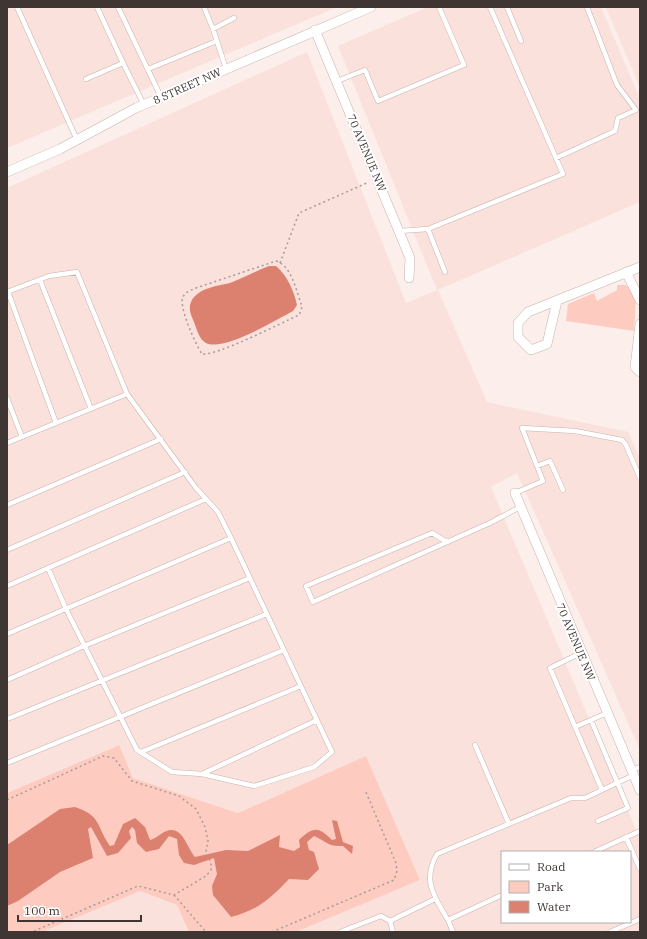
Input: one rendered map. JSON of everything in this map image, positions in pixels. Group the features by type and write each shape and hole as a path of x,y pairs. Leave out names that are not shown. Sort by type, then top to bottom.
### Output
{"street":[{"name":"8 STREET NW","path":"7,172 77,140 144,104 371,7"},
{"name":"70 AVENUE NW","path":"315,30 410,258 409,278"},
{"path":"557,301 547,344 531,350 518,337 518,323 528,312 640,266"},
{"path":"626,272 640,300"},
{"path":"640,324 635,367 640,372"},
{"name":"70 AVENUE NW","path":"515,493 606,713 635,771 640,790"}],"lane":[{"path":"17,7 77,140"},
{"path":"97,7 144,104"},
{"path":"118,7 161,97"},
{"path":"204,7 226,69"},
{"path":"336,81 365,70 378,101 464,65 439,7"},
{"path":"399,231 428,229 563,174 490,7"},
{"path":"507,7 520,41"},
{"path":"556,158 614,131 618,118 636,110 617,85 587,7"},
{"path":"213,29 234,18"},
{"path":"148,69 217,41"},
{"path":"86,79 123,63"},
{"path":"428,229 445,272"},
{"path":"48,568 84,646 137,750 172,772 202,774 254,786 314,767 332,752 218,512 185,472 128,394 77,272 49,276 8,292 56,423"},
{"path":"40,280 91,409"},
{"path":"7,443 128,394"},
{"path":"7,398 22,437"},
{"path":"515,493 543,481 522,428 575,431 622,440 626,445 640,478"},
{"path":"7,505 161,439"},
{"path":"537,466 550,461 563,490"},
{"path":"7,550 185,472"},
{"path":"7,586 206,499"},
{"path":"447,542 432,533 306,586 313,602 447,542 520,507"},
{"path":"7,634 231,538"},
{"path":"7,680 84,646 250,578"},
{"path":"7,720 267,614"},
{"path":"7,763 284,650"},
{"path":"581,653 550,668 602,790"},
{"path":"141,752 301,686"},
{"path":"575,727 606,713"},
{"path":"202,774 317,720"},
{"path":"591,720 628,808 598,821"},
{"path":"475,745 509,824"},
{"path":"453,932 448,920 435,899 430,881 430,866 438,854 571,798 585,798 618,783 635,771"},
{"path":"596,851 640,831"},
{"path":"626,837 640,869"},
{"path":"448,920 501,895"},
{"path":"390,921 435,899"},
{"path":"340,932 381,916 390,921 393,932"},
{"path":"610,932 629,923"}],"path":[{"path":"280,263 299,213 377,178"},
{"path":"269,262 280,263 287,269 302,306 302,311 298,315 246,339 214,352 202,354 181,304 182,297 187,292 196,288 269,262"},
{"path":"7,800 102,756 114,758 132,781 179,796 196,809 205,827 208,841 206,852 211,864 211,870 206,876 174,896"},
{"path":"272,932 394,880 397,871 396,863 365,790"},
{"path":"32,932 138,886 174,896 206,932"}],"shaded area":[{"path":"7,7 337,7 7,148"},
{"path":"428,7 601,7 640,99 640,202 438,290 487,402 628,432 640,459 640,750 517,473 491,487 640,839 640,932 296,932 420,880 366,756 238,813 133,778 118,745 7,793 7,188 307,52 406,303 437,290 338,46"},
{"path":"606,7 640,7 640,88"},
{"path":"140,891 177,905 189,932 42,932"}],"green space":[{"path":"617,285 626,285 636,298 634,331 566,321 568,304 594,293 597,301 617,290"},
{"path":"119,745 133,778 238,813 366,756 420,880 296,932 189,932 177,905 140,891 42,932 7,932 7,793"}],"water":[{"path":"269,266 276,266 284,274 290,284 297,305 293,311 250,334 237,339 214,345 206,343 198,334 190,313 190,303 194,297 206,289 230,283"},
{"path":"75,807 84,810 94,818 110,846 114,845 123,824 135,818 145,827 150,840 170,830 179,833 195,857 226,850 248,851 280,835 279,847 294,851 300,847 299,840 312,831 319,830 332,840 336,839 332,820 337,821 343,842 353,846 352,854 343,846 330,845 314,836 307,842 309,850 314,852 319,869 308,880 289,879 263,903 249,911 231,917 213,895 212,886 217,874 214,858 194,865 184,863 179,855 177,839 169,836 159,849 146,852 137,843 135,830 132,827 129,831 131,838 118,853 107,856 91,827 88,829 93,858 60,872 18,901 7,906 7,845 60,809"}]}
